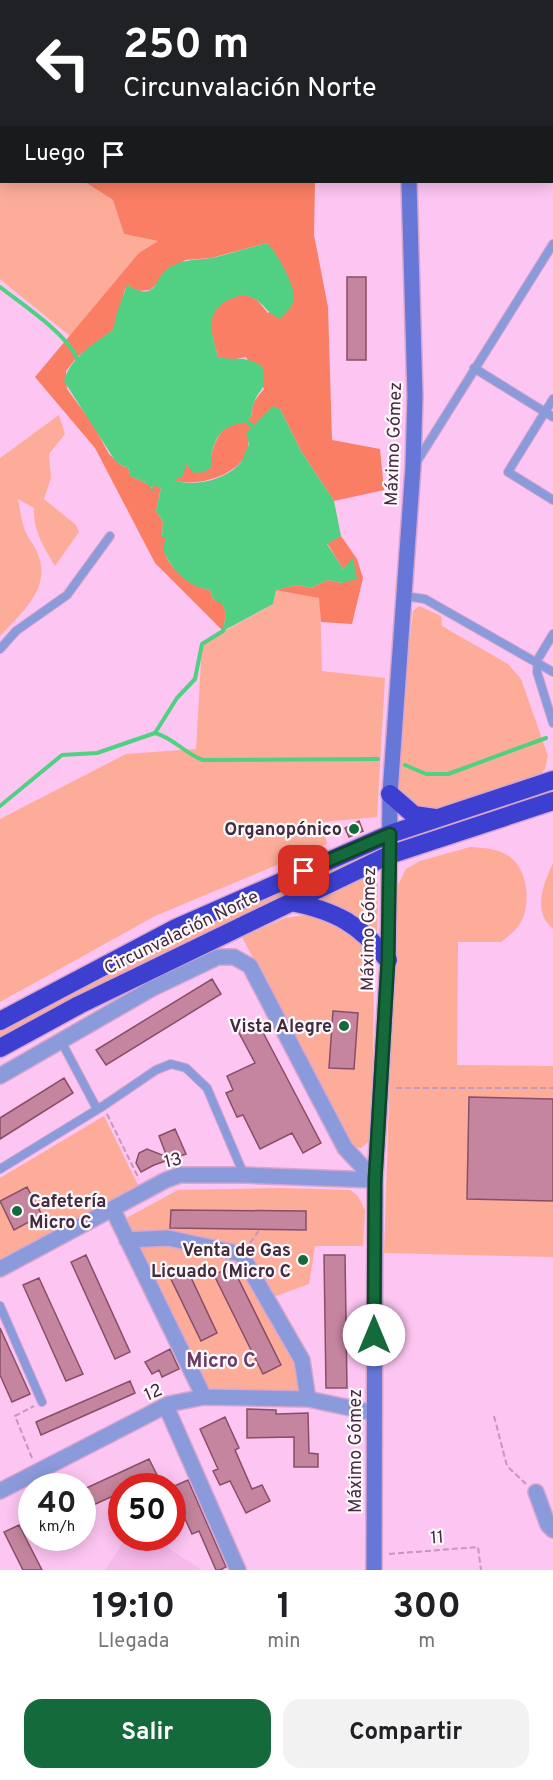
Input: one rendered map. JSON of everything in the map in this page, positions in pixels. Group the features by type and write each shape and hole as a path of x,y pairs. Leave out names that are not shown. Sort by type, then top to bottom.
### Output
{"highway":[{"name":"Circunvalación Norte","path":"0,1021 176,928 390,834 553,780"},
{"path":"390,794 414,815 436,818"},
{"name":"Circunvalación Norte","path":"0,1048 79,1005 389,855 553,801"},
{"path":"291,902 321,908 361,929 388,960"}],"main road":[{"name":"Máximo Gómez","path":"374,1563 375,1180 388,960 390,794 413,467 415,396 409,183"}],"street":[{"path":"0,1076 151,989 218,957 234,957 250,966 345,1149 375,1180"},
{"name":"13","path":"0,1269 166,1180 180,1175 375,1180"},
{"path":"112,1210 204,1397"},
{"path":"127,1240 168,1238 241,1254 302,1360 308,1399"},
{"name":"12","path":"0,1491 166,1406 204,1397 308,1399 374,1413"},
{"path":"166,1406 238,1570"},
{"path":"536,1492 548,1525 553,1530"}],"lane":[{"path":"413,467 553,244"},
{"path":"474,368 553,417"},
{"path":"553,399 508,472 553,500"},
{"path":"0,649 16,631 67,596 110,536"},
{"path":"404,596 425,599 553,672"},
{"path":"553,634 537,663 537,672 553,723"},
{"path":"61,1041 100,1108"},
{"path":"0,1169 100,1108 156,1070 171,1064 186,1068 207,1088 244,1175"},
{"path":"0,1306 42,1402"}],"path":[{"path":"381,1088 553,1088"},
{"path":"100,1108 146,1191"},
{"path":"38,1472 15,1416 42,1402"},
{"path":"494,1416 507,1466 536,1492"},
{"name":"11","path":"374,1563 478,1547 481,1570"}],"shaded area":[{"path":"0,183 87,183 113,200 124,234 158,241 139,254 70,336 0,279"},
{"path":"87,183 315,183 314,235 328,307 332,440 380,449 384,490 334,501 301,451 280,409 248,438 248,450 233,469 209,480 184,482 173,480 185,463 192,470 211,458 219,436 227,428 249,420 252,407 264,389 246,357 230,360 218,357 211,325 212,315 219,305 237,296 250,296 259,302 268,313 294,299 287,275 267,243 211,258 185,260 150,290 137,291 129,286 125,289 114,329 77,357 66,371 67,389 92,423 109,454 122,466 128,467 130,476 148,484 151,488 155,485 161,488 156,511 163,522 162,537 167,537 164,545 165,554 176,571 184,578 210,590 213,599 222,603 226,613 223,631 155,563 95,448 35,377 139,253 158,241 124,234 113,200"},
{"path":"267,243 280,261 292,286 294,299 290,308 280,319 253,298 238,296 223,303 217,309 212,322 218,357 244,359 262,366 264,385 253,405 249,419 244,423 227,428 218,437 213,448 211,467 205,472 194,473 186,464 183,476 174,480 201,482 228,473 243,458 249,444 246,433 273,406 280,409 301,451 334,501 341,536 327,544 343,569 353,558 357,579 342,583 327,580 311,588 297,585 276,590 273,604 223,631 226,613 222,604 213,599 210,590 196,586 183,578 165,554 163,549 166,537 162,537 163,522 156,511 161,488 151,487 154,491 152,492 148,484 130,476 128,467 122,466 114,459 64,381 72,364 91,345 114,329 127,285 138,290 151,290 165,271 175,264 212,258"},
{"path":"59,415 65,434 49,454 51,478 44,499 76,525 79,532 55,566 37,531 34,508 18,499 25,531 36,550 41,565 41,577 33,598 0,636 0,458"},
{"path":"341,536 357,559 363,578 352,624 321,622 319,598 275,590 297,585 311,588 327,580 342,583 353,559 343,569 327,543"},
{"path":"275,590 320,598 322,671 385,678 377,817 323,822 327,844 155,916 0,1002 0,819 126,754 196,749 202,644 273,604"},
{"path":"419,606 441,616 442,626 508,664 521,679 548,756 545,769 538,777 425,812 394,790 413,611"},
{"path":"470,847 496,850 510,857 521,870 527,897 521,922 501,942 458,942 457,1065 553,1066 553,1257 384,1253 396,889 406,869 420,861"},
{"path":"354,855 358,858 357,862 197,937 0,1037 0,1028 44,1005 176,939"},
{"path":"553,863 553,929 543,914 541,898"},
{"path":"368,875 378,884 377,936 345,910 314,901"},
{"path":"306,915 327,919 346,929 362,943 374,961 372,1139 361,1148 352,1147 242,937 285,918"},
{"path":"104,1116 139,1187 0,1259 0,1178"},
{"path":"280,1188 350,1190 358,1196 365,1210 363,1246 315,1246 309,1284 268,1299 302,1360 308,1399 204,1397 119,1222 178,1190"},
{"path":"117,1551 173,1551 201,1570 105,1570"}],"building":[{"path":"347,277 366,277 366,360 347,360"},
{"name":"Organopónico","path":"359,821 363,831 349,837 345,828"},
{"path":"212,979 221,994 106,1065 96,1050"},
{"path":"333,1011 358,1013 354,1069 329,1068"},
{"path":"257,1021 321,1143 303,1153 292,1133 260,1149 243,1115 237,1117 226,1093 233,1090 227,1076 255,1063 238,1031"},
{"path":"64,1078 73,1093 0,1139 0,1118"},
{"path":"469,1097 553,1099 553,1201 467,1199"},
{"path":"175,1129 186,1154 141,1172 136,1163 139,1153 147,1149 167,1157 159,1136"},
{"path":"27,1187 42,1215 14,1230 0,1201"},
{"path":"171,1210 306,1211 306,1230 170,1228"},
{"path":"86,1255 130,1352 115,1359 71,1262"},
{"path":"324,1255 345,1255 347,1388 326,1388"},
{"path":"232,1266 281,1365 263,1374 214,1275"},
{"path":"187,1269 217,1333 201,1341 170,1277"},
{"path":"39,1278 83,1374 66,1381 23,1285"},
{"path":"0,1328 30,1394 12,1402 0,1375"},
{"path":"170,1349 179,1369 162,1377 159,1370 152,1374 145,1362"},
{"path":"130,1381 135,1393 41,1435 36,1422"},
{"path":"247,1409 276,1410 276,1414 308,1413 309,1453 318,1454 318,1467 294,1467 294,1437 247,1438"},
{"path":"225,1417 239,1448 235,1450 252,1489 262,1485 270,1501 246,1513 230,1481 220,1485 213,1471 218,1469 200,1429"},
{"path":"149,1459 156,1473 119,1473"},
{"path":"108,1478 108,1498 96,1504 96,1484"},
{"path":"188,1480 226,1567 220,1570 216,1570 199,1531 192,1534 186,1521 186,1481"},
{"path":"18,1525 18,1551 32,1551 42,1570 23,1570 4,1532"}],"waterway":[{"path":"0,287 55,331 73,351 78,361"},
{"path":"243,418 255,429"},
{"path":"0,806 62,755 97,753 155,733 177,698 195,679 202,644 223,631 225,627"},
{"path":"155,733 168,738 203,760 378,759"},
{"path":"405,765 426,774 448,774 546,738"}],"place":[{"name":"Organopónico","path":"354,829"},
{"name":"Vista Alegre","path":"344,1026"},
{"name":"Cafetería Micro C","path":"17,1211"},
{"name":"Venta de Gas Licuado (Micro C","path":"303,1260"}],"district":[{"name":"Micro C","path":"221,1360"}],"route":[{"path":"304,871 390,834 388,960 375,1180 374,1335"}]}
